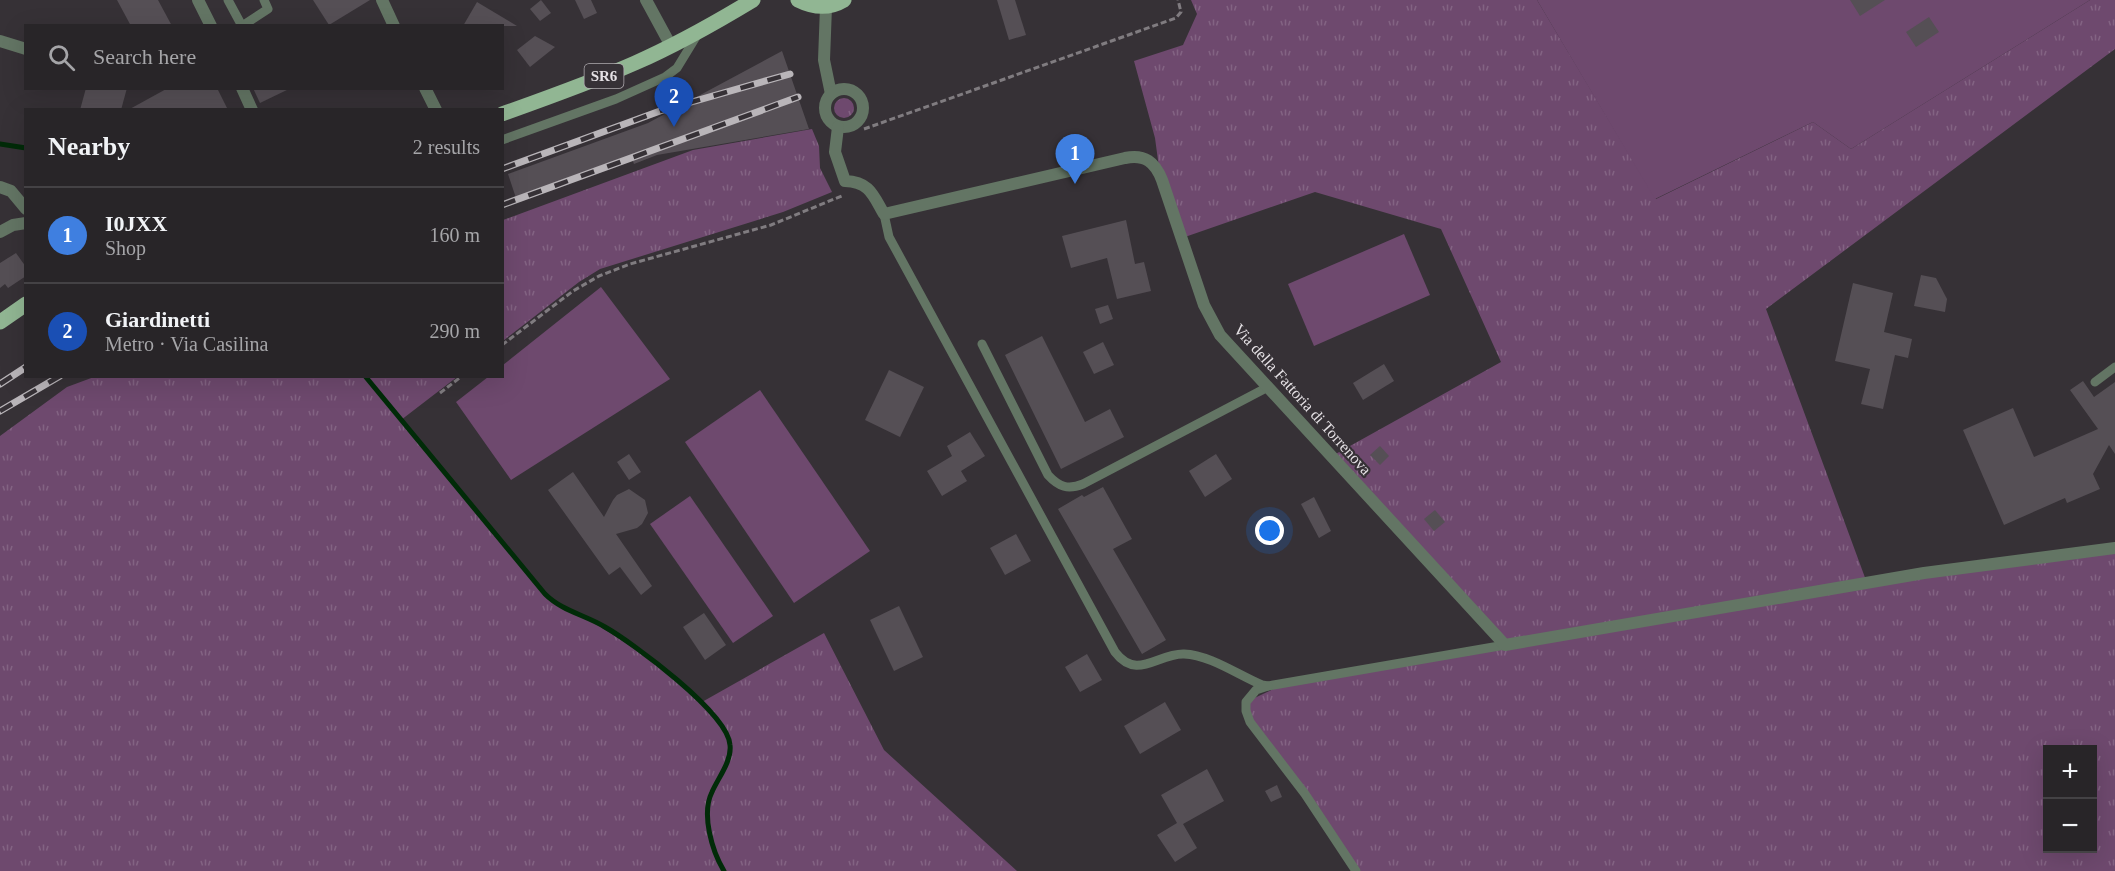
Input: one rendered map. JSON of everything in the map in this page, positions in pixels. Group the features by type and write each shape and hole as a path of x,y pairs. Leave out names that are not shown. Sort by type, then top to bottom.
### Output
{"main road":[{"name":"SR6","path":"504,113 596,80 671,46 753,0"},
{"path":"798,0 813,6 826,7 844,0"},
{"path":"0,322 24,305"}],"street":[{"path":"198,0 210,24"},
{"path":"382,0 393,24"},
{"path":"646,0 671,46"},
{"path":"826,7 824,60 831,94"},
{"path":"0,41 24,48"},
{"path":"840,89 849,89 860,97 863,106 862,115 855,124 845,128 838,127 829,121 825,104 831,94 840,89"},
{"path":"243,90 251,108"},
{"path":"426,90 435,108"},
{"path":"838,127 835,152 845,181 865,185 884,214"},
{"name":"Via della Fattoria di Torrenova","path":"884,214 1131,157 1148,159 1158,170 1204,305 1220,335 1505,645"},
{"path":"0,187 11,191 24,207"},
{"path":"0,232 13,225 24,223"},
{"path":"1505,645 1924,573 2115,548"}],"lane":[{"path":"228,0 241,24"},
{"path":"245,24 268,9 264,0"},
{"path":"504,139 616,99 665,77 677,68 701,30"},
{"path":"884,214 889,237 1119,657 1125,662 1141,666 1176,655 1188,654 1268,686"},
{"path":"982,344 1048,475 1061,486 1068,488 1083,484 1268,387"},
{"path":"2095,382 2115,367"},
{"path":"1356,871 1305,794 1250,722 1246,711 1249,696 1256,690 1268,686 1505,645"}],"path":[{"path":"864,129 1176,18 1181,12 1178,0"},
{"path":"504,343 573,291 599,276 630,264 778,223 865,185"},
{"path":"440,393 459,378"}],"green space":[{"path":"1191,0 1537,0 1656,199 1813,122 1851,149 2090,0 2115,0 2115,49 1766,309 1867,583 2115,547 2115,871 1352,871 1287,770 1250,722 1246,702 1286,683 1505,645 1332,456 1501,362 1441,229 1315,192 1182,238 1160,175 1155,138 1134,61 1183,45 1197,14"},
{"path":"1537,0 2090,0 1851,149 1813,122 1655,199"},
{"path":"844,98 851,101 854,108 851,115 844,118 837,115 834,108 837,101"},
{"path":"812,129 819,146 820,168 832,192 783,212 600,269 579,282 504,340 504,220 693,150"},
{"path":"1404,234 1430,295 1314,346 1288,284"},
{"path":"601,287 670,379 511,480 456,402 487,378 504,378 504,364"},
{"path":"91,378 456,378 401,420 551,600 630,646 702,702 824,633 884,750 1017,871 0,871 0,436 67,387"},
{"path":"760,390 870,551 794,603 685,442"},
{"path":"690,496 773,616 733,643 650,524"}],"building":[{"path":"117,0 158,0 171,24 130,24"},
{"path":"313,0 370,0 331,24 328,24"},
{"path":"541,0 551,13 540,21 530,9"},
{"path":"575,0 591,0 597,13 584,19"},
{"path":"997,0 1015,0 1026,35 1009,40"},
{"path":"1850,0 1885,0 1860,16"},
{"path":"477,2 517,26 504,26 504,24 464,24"},
{"path":"1929,17 1939,32 1916,47 1906,32"},
{"path":"535,36 555,47 530,67 517,50"},
{"path":"782,51 809,129 657,155 634,164 632,159 517,201 508,174 648,123"},
{"path":"85,90 126,90 122,108 81,108"},
{"path":"164,90 218,90 227,108 132,108"},
{"path":"254,90 287,90 260,103"},
{"path":"1126,220 1135,264 1144,262 1151,291 1117,299 1107,258 1071,268 1062,236"},
{"path":"16,253 24,264 24,277 8,288 5,284 0,288 0,263"},
{"path":"1921,275 1936,278 1947,299 1945,312 1914,306"},
{"path":"1853,283 1893,293 1884,332 1912,339 1908,358 1895,355 1883,409 1861,404 1870,369 1835,361"},
{"path":"1108,305 1113,319 1100,324 1095,309"},
{"path":"1042,336 1085,422 1110,409 1124,437 1061,469 1005,355"},
{"path":"1103,342 1114,365 1094,374 1083,352"},
{"path":"1384,364 1394,381 1363,400 1353,383"},
{"path":"889,370 924,387 900,437 865,420"},
{"path":"2083,381 2094,397 2115,382 2115,454 2109,445 2093,474 2100,489 2067,503 2065,498 2004,525 1963,430 2013,408 2034,457 2098,429 2070,390"},
{"path":"970,432 985,456 961,471 967,481 942,496 927,471 952,456 947,446"},
{"path":"1380,446 1389,456 1380,465 1370,455"},
{"path":"629,454 641,472 629,480 617,462"},
{"path":"1216,454 1232,479 1205,497 1189,471"},
{"path":"573,472 604,517 617,495 629,489 645,500 648,513 642,524 637,528 616,534 652,586 641,595 620,567 609,575 548,490"},
{"path":"1103,487 1132,539 1113,549 1166,640 1142,654 1058,509 1082,495 1084,497"},
{"path":"1314,497 1331,531 1319,538 1301,504"},
{"path":"1435,510 1445,522 1434,531 1424,519"},
{"path":"1016,534 1031,561 1005,575 990,548"},
{"path":"899,606 923,657 894,671 870,620"},
{"path":"704,613 726,645 705,660 683,627"},
{"path":"1087,654 1102,680 1080,692 1065,667"},
{"path":"1165,702 1181,730 1140,754 1124,726"},
{"path":"1207,769 1224,801 1183,824 1197,848 1175,862 1157,835 1177,823 1161,795"},
{"path":"1277,785 1282,797 1271,802 1265,791"}],"waterway":[{"path":"0,144 24,148"},
{"path":"367,378 545,594 559,605 605,627 636,648 677,680 714,715 725,731 730,745 729,757 712,792 708,811 709,832 724,871"}],"railway":[{"path":"504,168 660,111 790,74"},
{"path":"504,204 798,97"},
{"path":"0,384 24,368"},
{"path":"0,411 57,378"}],"place":[{"name":"Giardinetti","path":"674,127"},
{"name":"I0JXX","path":"1075,184"}]}
